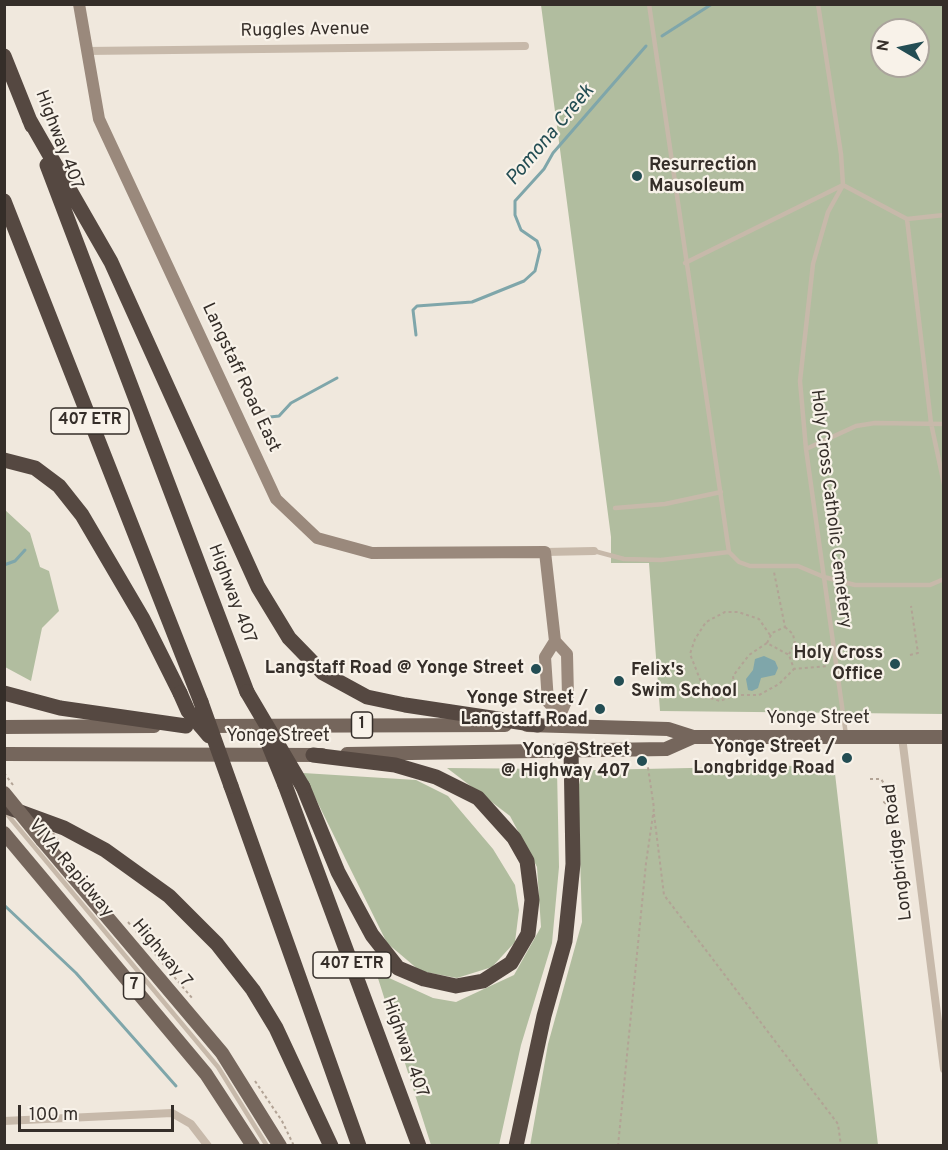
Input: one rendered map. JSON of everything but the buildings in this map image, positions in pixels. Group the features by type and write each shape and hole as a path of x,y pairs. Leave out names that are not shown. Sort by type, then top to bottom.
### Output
{"highway":[{"name":"Highway 407","path":"4,57 285,785 419,1146"},
{"path":"29,119 111,262 258,588 289,638 322,673 367,697 538,725"},
{"name":"407 ETR","path":"4,201 201,702 358,1146"},
{"path":"4,460 35,468 59,486 82,515 143,619 188,711 217,745"},
{"path":"248,692 303,787 338,872 372,935 398,968 424,979 456,986 483,981 511,963 528,934 532,900 526,861 514,838 478,798 436,777 395,765 313,755"},
{"path":"4,693 60,708 186,726"},
{"path":"516,1146 544,1016 565,941 573,864 571,749"},
{"path":"4,806 64,828 105,850 169,896 217,944 253,990 276,1028 331,1146"}],"main road":[{"name":"Yonge Street","path":"4,728 538,725 562,720 668,729 693,737 944,737"},
{"path":"562,720 571,749"},
{"name":"Yonge Street","path":"4,754 313,755 666,749 693,737"},
{"name":"Highway 7","path":"4,792 35,840 222,1053 280,1146"},
{"name":"7","path":"4,833 206,1074 253,1146"}],"street":[{"name":"Langstaff Road East","path":"79,4 99,119 276,499 317,538 372,553 594,551"},
{"name":"Ruggles Avenue","path":"86,51 525,46"},
{"path":"545,552 555,641 567,654 568,697 562,720"},
{"path":"555,641 545,657 548,702 562,720"},
{"name":"Longbridge Road","path":"902,737 939,1009 944,1069"},
{"path":"4,1121 172,1113 191,1124 208,1146"}],"lane":[{"path":"649,4 729,552 739,562 750,566 798,566 824,578 855,585 930,585 944,579"},
{"path":"818,4 842,154 843,185"},
{"path":"685,263 843,185"},
{"path":"843,185 907,219 944,215"},
{"name":"Holy Cross Catholic Cemetery","path":"843,185 828,212 811,275 800,381 806,449 846,738"},
{"path":"907,219 930,423 944,484"},
{"path":"806,449 856,426 875,423 944,424"},
{"path":"615,508 665,504 721,492"},
{"path":"594,551 624,558 661,560 729,552"},
{"name":"VIVA Rapidway","path":"4,810 35,840 218,1067 267,1146"}],"path":[{"path":"772,565 784,627 793,634 795,644 789,655"},
{"path":"910,655 918,653 911,606"},
{"path":"770,635 759,619 738,612 725,612 706,622 695,639 690,654 707,697 720,701 735,695 759,695 779,684 794,669 837,665"},
{"path":"735,695 733,676 749,655 767,643 770,635 784,627"},
{"path":"767,643 789,655 794,669"},
{"path":"646,749 664,895 838,1124 841,1146"},
{"path":"870,779 881,778 885,784 887,798 884,802 888,806 890,823"},
{"path":"887,798 893,801 888,806"},
{"path":"618,1146 654,808"}],"green space":[{"path":"541,5 943,5 943,714 660,711 649,563 611,563 611,537"},
{"path":"4,509 30,533 40,567 49,571 59,611 42,628 31,681 5,667"},
{"path":"834,765 878,1145 530,1146 548,1044 582,922 578,789 581,776 594,770"},
{"path":"447,768 557,769 559,867 552,943 521,1045 499,1145 431,1145 376,972 433,998 456,1002 514,975 541,927 537,867 510,816"},
{"path":"303,773 416,780 448,796 493,849 515,885 519,910 515,942 492,967 457,978 420,971 387,943"}],"water":[{"path":"764,656 775,661 778,668 775,675 761,678 758,688 748,690 746,679 753,670 755,659"}],"waterway":[{"name":"Pomona Creek","path":"662,36 712,4"},
{"name":"Pomona Creek","path":"935,4 944,5"},
{"name":"Pomona Creek","path":"416,335 413,310 417,306 472,302 524,281 535,271 540,250 537,241 521,230 515,215 515,201 544,169 553,153 646,46"},
{"name":"Pomona Creek","path":"270,417 279,416 291,403 337,378"},
{"name":"Pomona Creek","path":"4,565 15,561 25,550"},
{"path":"4,905 76,973 176,1086"}],"place":[{"name":"Resurrection Mausoleum","path":"637,176"},
{"name":"Holy Cross Office","path":"895,664"},
{"name":"Langstaff Road @ Yonge Street","path":"536,669"},
{"name":"Felix's Swim School","path":"619,681"},
{"name":"Yonge Street / Langstaff Road","path":"600,709"},
{"name":"Yonge Street / Longbridge Road","path":"847,758"},
{"name":"Yonge Street @ Highway 407","path":"642,761"}]}
